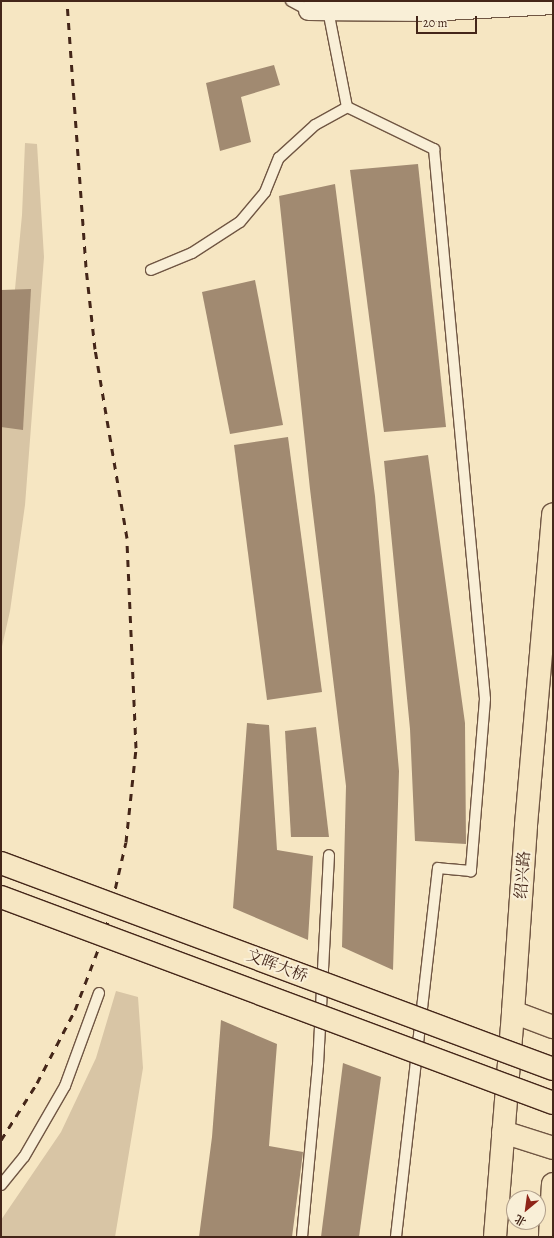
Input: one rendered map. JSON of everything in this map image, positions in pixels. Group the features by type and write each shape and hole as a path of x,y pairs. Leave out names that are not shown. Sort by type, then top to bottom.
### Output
{"main road":[{"name":"绍兴路","path":"495,1237 526,825 553,514"},
{"name":"文晖大桥","path":"1,862 553,1069"},
{"name":"文晖大桥","path":"1,897 553,1103"},
{"path":"513,1012 553,1027"},
{"path":"503,1132 553,1148"},
{"path":"550,1237 553,1184"}],"street":[{"path":"308,10 553,4"}],"lane":[{"path":"291,1 308,10"},
{"path":"328,10 347,107"},
{"path":"151,270 192,253 240,222 265,192 279,158 315,125 347,107"},
{"path":"347,107 434,150 485,699 472,871 438,868 396,1237"},
{"path":"302,1237 318,1065 329,855"},
{"path":"1,1185 24,1157 65,1086 99,993"}],"shaded area":[{"path":"25,143 37,144 44,257 25,505 10,611 1,651 1,437 22,215"},
{"path":"116,991 138,997 143,1068 115,1237 1,1237 1,1220 61,1132 96,1058"}],"building":[{"path":"274,65 280,85 241,97 251,142 220,151 206,83"},
{"path":"418,164 446,427 384,432 350,170"},
{"path":"335,184 375,496 399,771 393,970 342,947 346,786 310,489 279,196"},
{"path":"255,280 283,425 230,434 202,292"},
{"path":"31,289 23,430 1,427 1,290"},
{"path":"288,437 322,692 267,700 234,445"},
{"path":"428,455 465,723 466,844 415,841 410,729 384,461"},
{"path":"247,723 269,725 277,850 313,856 308,940 233,908"},
{"path":"316,727 329,837 291,837 285,731"},
{"path":"221,1020 277,1044 269,1146 303,1152 292,1237 199,1237 212,1137"},
{"path":"343,1063 381,1077 359,1237 321,1237"}],"railway":[{"path":"1,1140 37,1083 75,1010 106,929 126,842 136,748 127,538 95,349 86,267 67,1"}]}
